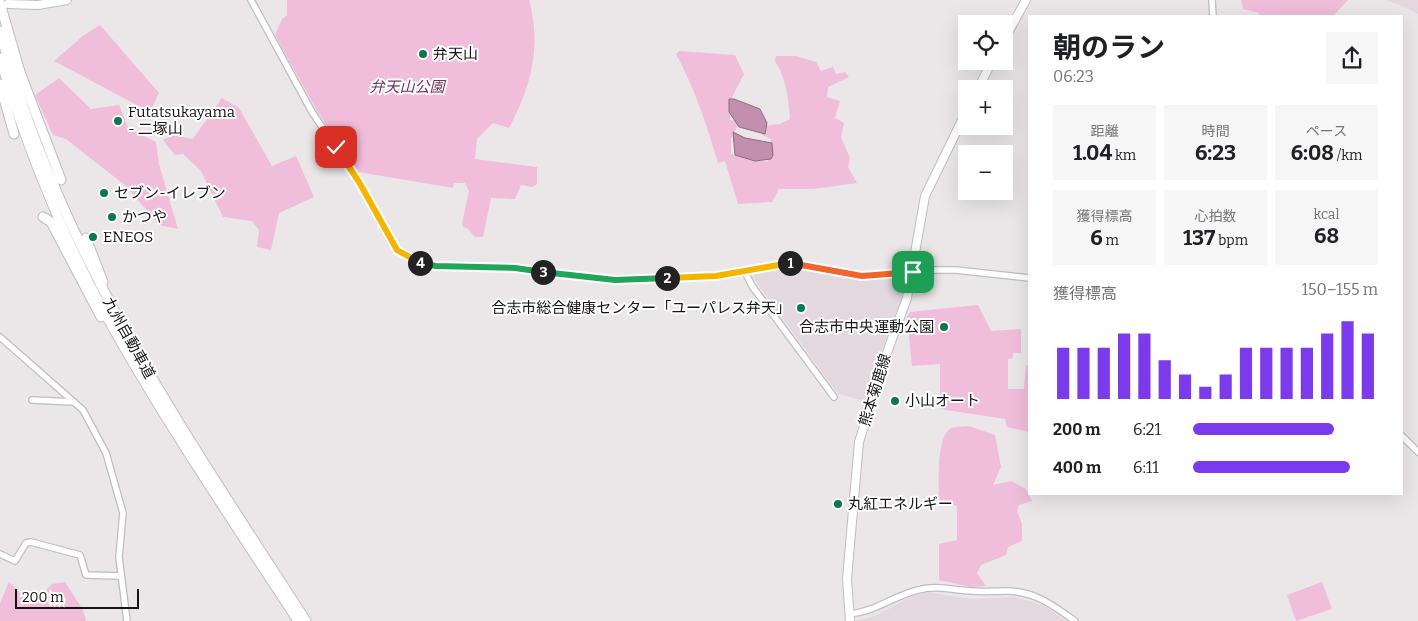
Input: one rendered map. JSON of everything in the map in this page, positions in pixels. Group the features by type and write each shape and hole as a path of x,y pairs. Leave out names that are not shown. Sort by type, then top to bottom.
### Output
{"highway":[{"path":"4,4 20,72 61,180"},
{"name":"九州自動車道","path":"0,31 20,99 62,206 102,290 142,364 306,621"},
{"name":"九州自動車道","path":"0,58 29,146 72,248 103,310 162,409 298,621"},
{"path":"1,87 14,134"},
{"path":"43,217 51,222 94,305 162,409"},
{"path":"86,238 106,288 142,364"}],"main road":[{"path":"4,4 38,5 67,0"},
{"path":"1013,24 1026,0"},
{"name":"熊本菊鹿線","path":"849,618 847,579 856,454 889,347 903,314 913,272 920,210 924,196 958,128"}],"street":[{"path":"251,0 312,112 359,182 389,238 397,250 415,261 436,266 515,268 615,280 716,276 745,272 763,266 793,263 862,276 956,270 1028,278"},
{"path":"1212,0 1213,15"},
{"path":"745,272 752,286 834,396"},
{"path":"0,337 83,410 106,454 123,513 119,557 127,621"},
{"path":"32,400 74,402"},
{"path":"1403,437 1418,452"},
{"path":"0,554 15,561 26,543 31,542 80,556 86,575 121,576"},
{"path":"849,618 870,611 912,591 941,587 976,592 1023,593 1050,602 1075,621"}],"shaded area":[{"path":"1387,0 1418,0 1418,14 1404,7"},
{"path":"729,99 734,99 760,109 767,123 765,134 739,127 729,112"},
{"path":"733,132 745,138 772,143 773,155 771,159 755,161 735,155"},
{"path":"793,268 865,280 895,277 904,282 900,305 880,354 865,401 838,394 753,278 755,273"},
{"path":"927,592 972,599 1014,597 1043,605 1066,621 854,621 875,616 914,595"}],"green space":[{"name":"弁天山公園","path":"287,0 529,0 533,17 534,50 532,66 523,97 509,128 493,123 477,139 475,159 537,167 537,184 532,187 521,185 515,199 491,198 483,237 475,237 468,229 463,227 462,223 469,191 465,183 454,183 453,188 358,172 317,111 275,35 282,19 287,15"},
{"path":"1241,0 1348,0 1334,15 1260,15 1259,13 1243,9"},
{"path":"100,25 159,93 150,112 54,61 83,36"},
{"path":"679,51 735,55 744,74 730,101 730,120 737,121 738,125 731,138 731,154 768,162 771,139 762,135 764,126 780,124 790,119 786,89 775,61 776,56 796,56 816,62 821,71 833,67 836,74 845,72 849,77 828,87 827,97 840,101 835,118 844,123 841,137 850,158 848,167 857,183 813,189 779,189 772,202 738,204 725,161 718,163 700,108 676,54"},
{"path":"59,78 91,109 119,105 128,128 156,142 159,164 178,229 159,225 126,186 66,139 53,135 35,95"},
{"path":"222,98 239,108 272,166 296,156 314,197 279,213 271,250 257,247 259,230 252,221 223,217 201,171 183,154 175,155 163,140 174,135 193,139"},
{"path":"978,305 991,331 1021,329 1021,353 1013,353 1013,358 1008,359 1008,389 1024,389 1026,365 1028,365 1028,432 1007,427 1005,419 940,409 940,364 912,366 907,317 910,312"},
{"path":"969,426 995,435 1001,467 993,485 1011,481 1026,489 1032,501 1019,505 1017,511 1022,524 1022,541 1008,547 1006,555 981,565 977,573 986,586 971,587 939,580 939,544 957,540 957,506 939,501 942,442 950,429"},
{"path":"9,582 26,599 38,599 52,584 65,582 83,610 86,621 0,621 0,603"},
{"path":"1322,582 1332,609 1296,621 1287,595"}],"place":[{"name":"弁天山","path":"423,54"},
{"name":"Futatsukayama - 二塚山","path":"118,121"},
{"name":"セブン-イレブン","path":"104,193"},
{"name":"かつや","path":"112,217"},
{"name":"ENEOS","path":"93,237"},
{"name":"合志市総合健康センター「ユーパレス弁天」","path":"801,308"},
{"name":"合志市中央運動公園","path":"944,327"},
{"name":"小山オート","path":"895,401"},
{"name":"丸紅エネルギー","path":"838,504"}],"route":[{"path":"336,147 374,206 389,238 397,250 415,261 426,265 515,268 615,280 716,276 745,272 763,266 793,263 862,276 913,272"}]}
